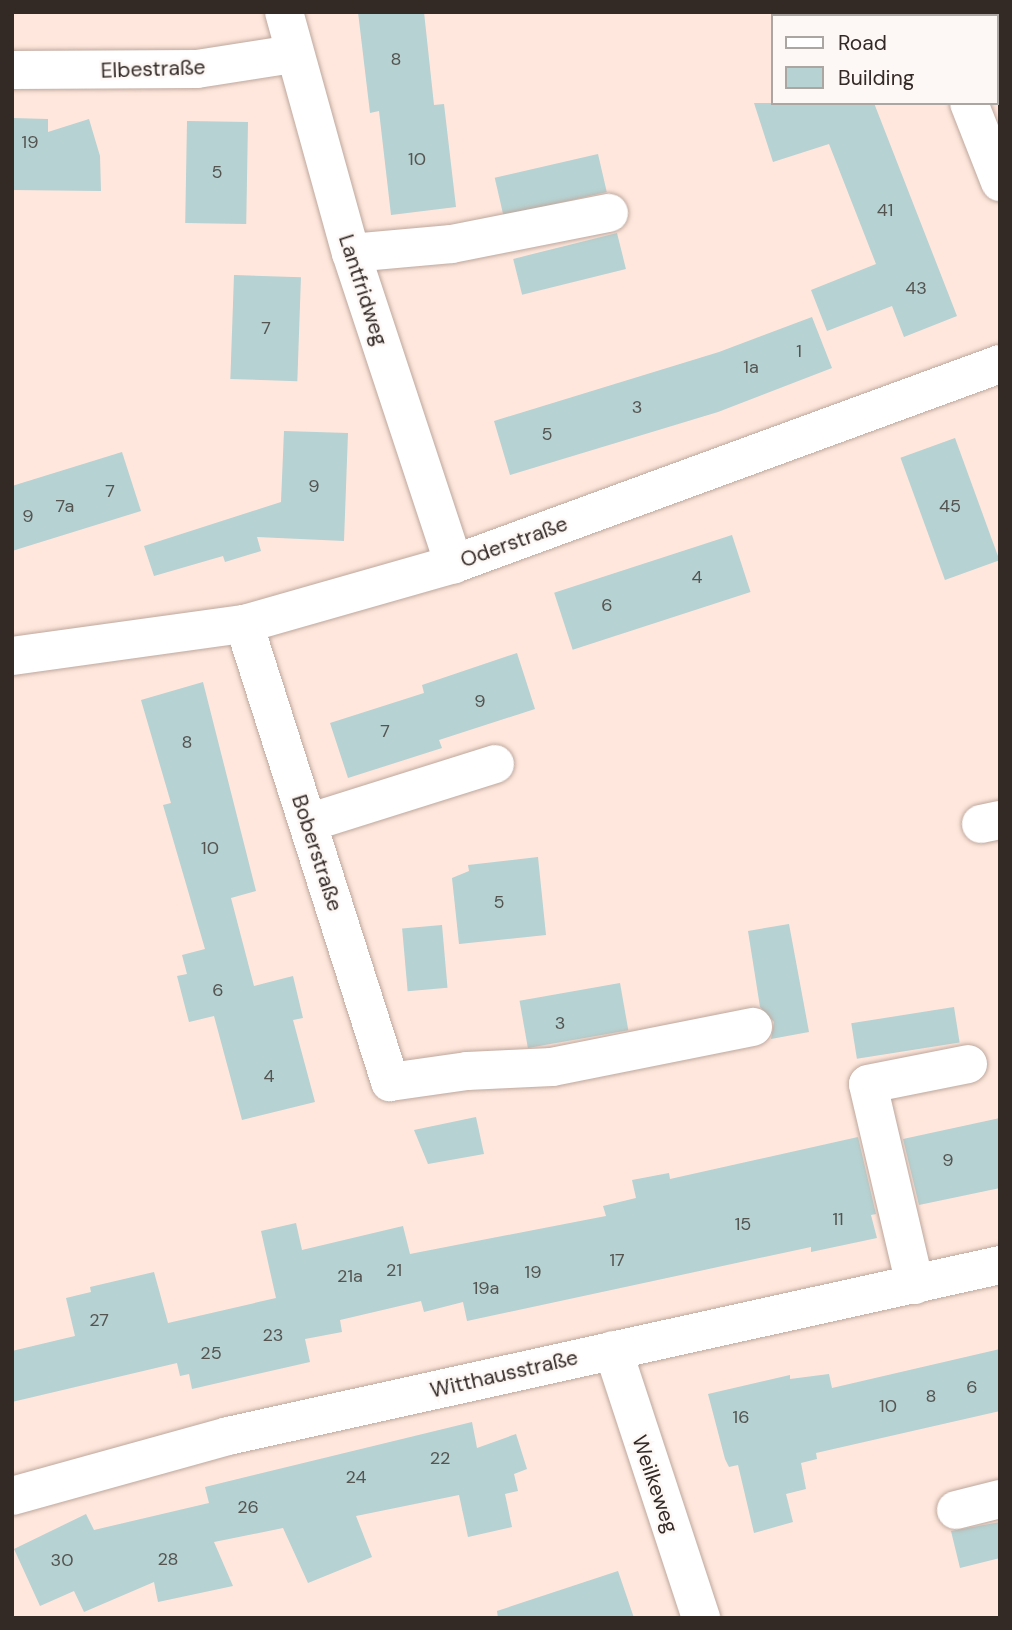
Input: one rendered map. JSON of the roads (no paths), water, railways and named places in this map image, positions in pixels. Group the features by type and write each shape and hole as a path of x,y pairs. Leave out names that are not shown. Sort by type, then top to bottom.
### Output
{"street":[{"name":"Lantfridweg","path":"284,12 293,54 351,253 454,564"},
{"name":"Elbestraße","path":"12,70 197,69 293,54"},
{"path":"970,105 1000,182"},
{"path":"351,253 452,244 609,213"},
{"name":"Oderstraße","path":"12,656 244,624 454,564 1000,364"},
{"name":"Boberstraße","path":"244,624 390,1082 467,1071 552,1067 753,1027"},
{"path":"308,823 495,764"},
{"path":"915,1285 868,1084 968,1065"},
{"name":"Witthausstraße","path":"12,1496 228,1436 1000,1265"},
{"name":"Weilkeweg","path":"612,1350 701,1618"},
{"path":"956,1510 1000,1499"}]}
